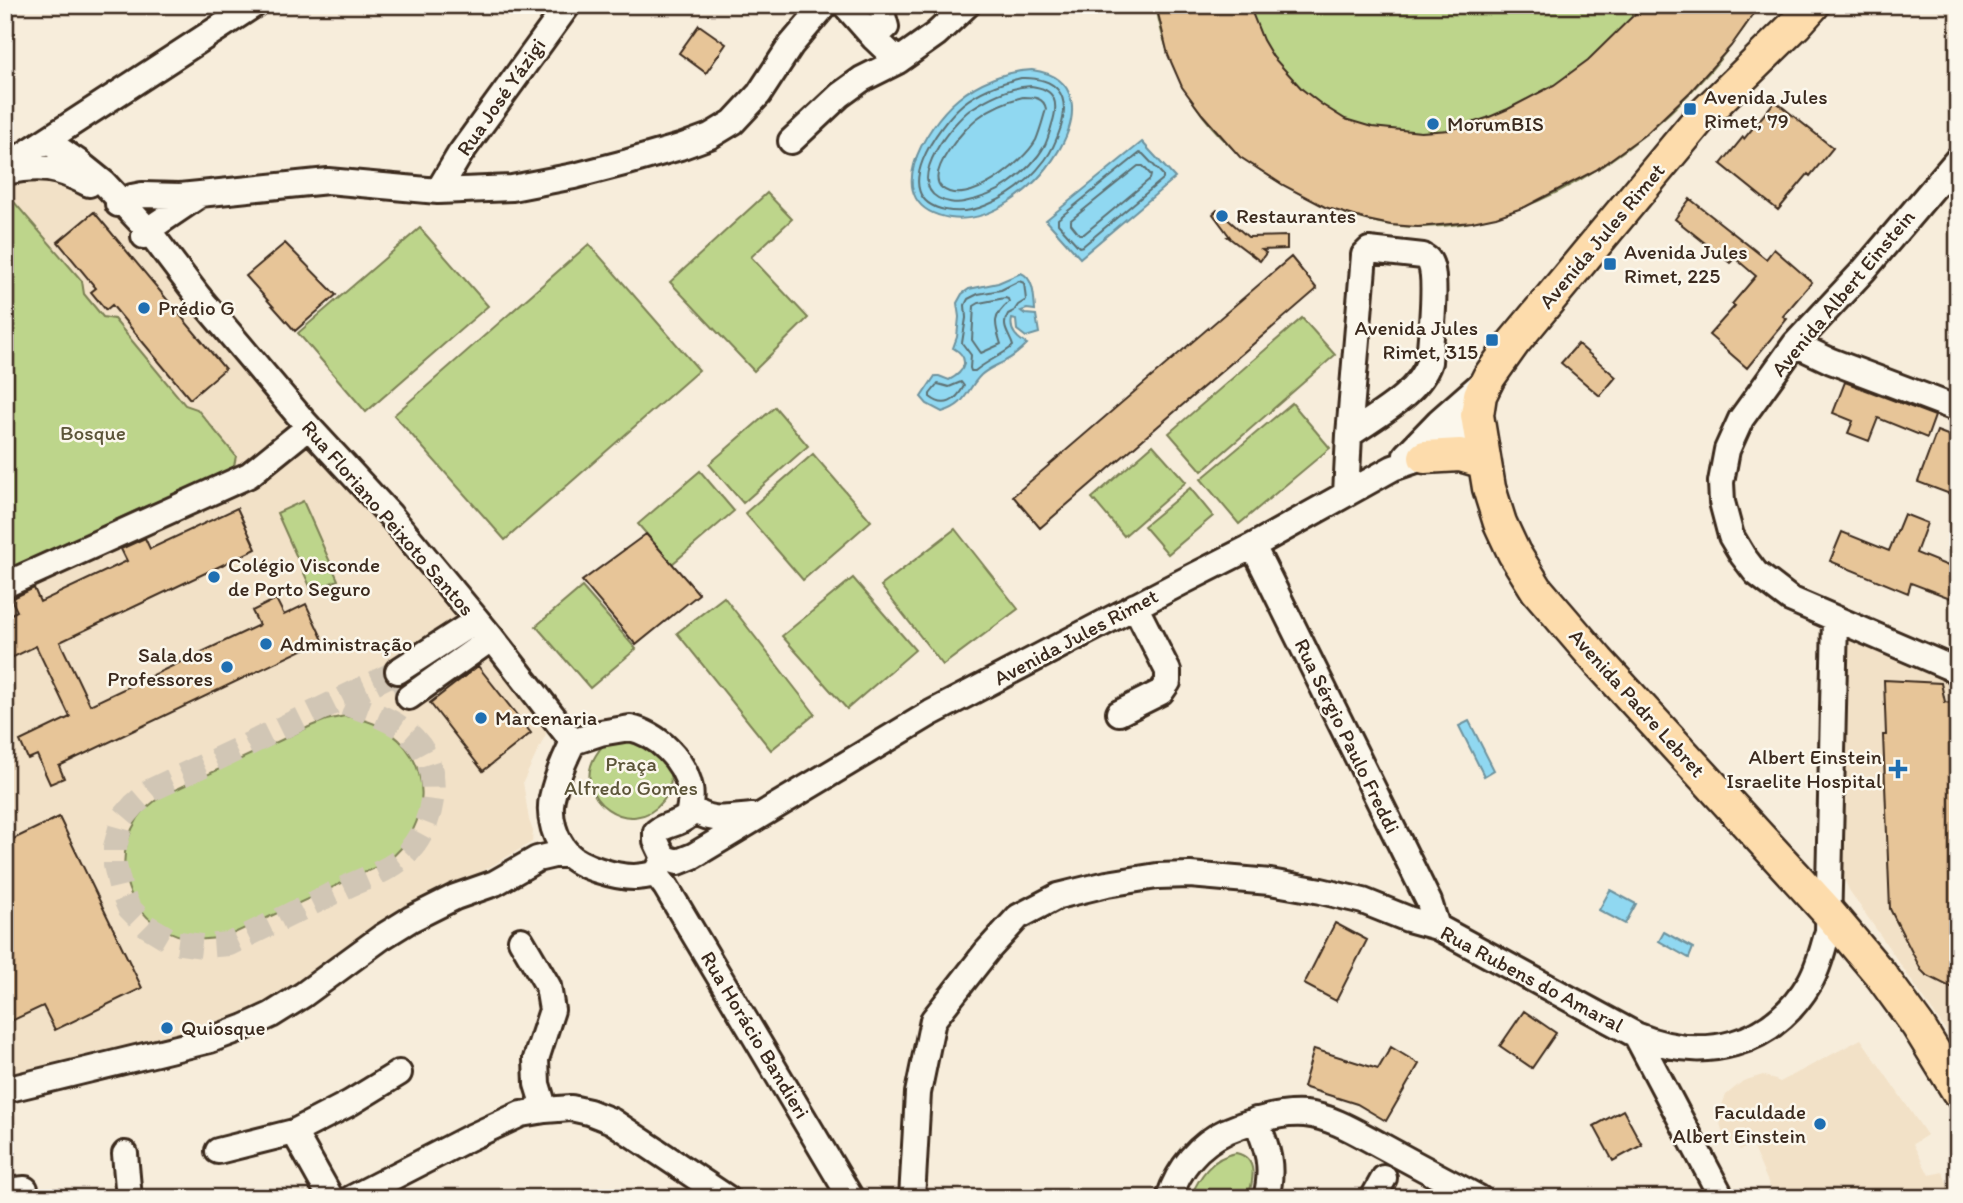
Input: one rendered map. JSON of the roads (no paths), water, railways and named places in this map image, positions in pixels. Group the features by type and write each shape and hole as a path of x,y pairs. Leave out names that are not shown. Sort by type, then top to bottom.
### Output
{"main road":[{"name":"Avenida Jules Rimet","path":"1489,377 1540,310 1700,118 1813,5"},
{"name":"Avenida Padre Lebret","path":"1489,377 1480,395 1477,415 1484,462 1500,523 1514,553 1537,590 1615,680 1828,912 1881,975 1918,1026 1958,1091"},
{"path":"1425,457 1460,455 1484,462"}],"street":[{"path":"5,167 254,5"},
{"name":"Rua José Yázigi","path":"438,191 460,154 568,5"},
{"path":"120,203 142,195 180,196 328,181 438,191 512,188 574,176 667,151 710,136 733,121 759,94 791,45 825,5"},
{"path":"845,5 898,61"},
{"path":"874,38 886,27 880,5"},
{"path":"791,141 840,95 862,79 898,61 936,34 967,5"},
{"name":"Rua Floriano Peixoto Santos","path":"47,141 104,183 306,424 390,515 573,742"},
{"name":"Avenida Albert Einstein","path":"1958,159 1864,270 1795,344 1741,419 1727,450 1721,482 1722,502 1731,536 1756,573 1790,600 1958,671"},
{"name":"Rua Floriano Peixoto Santos","path":"5,172 31,167 58,170 120,203"},
{"path":"146,233 201,194"},
{"path":"1346,494 1349,435 1364,255 1369,250 1423,256 1429,261 1432,270 1433,306 1429,362 1426,370 1411,390 1349,435"},
{"path":"1795,344 1830,361 1958,409"},
{"name":"Avenida Jules Rimet","path":"1393,468 1439,421 1489,377"},
{"name":"Avenida Jules Rimet","path":"660,866 693,856 931,713 1251,547 1393,468 1425,457 1477,415"},
{"path":"5,585 249,475 301,433 306,424"},
{"name":"Rua Sérgio Paulo Freddi","path":"1251,547 1258,556 1429,902 1437,927"},
{"path":"1119,713 1161,692 1168,682 1168,671 1135,606"},
{"name":"Rua Rubens do Amaral","path":"912,1198 918,1093 933,1020 987,951 1018,917 1058,897 1107,884 1157,876 1190,875 1270,882 1363,901 1437,927 1636,1035 1656,1043 1681,1048 1711,1049 1740,1041 1772,1026 1794,1005 1811,981 1828,931 1835,619"},
{"path":"398,671 484,629"},
{"path":"409,697 484,629"},
{"path":"618,729 642,731 656,739 677,761 691,789 690,806 688,816 679,823 663,827 656,832 660,866 634,877 601,872 569,855 556,837 551,819 551,800 573,742 618,729"},
{"name":"Avenida Jules Rimet","path":"690,806 695,811 719,820 763,814"},
{"path":"5,1090 210,1040 246,1027 303,995 411,919 455,897 495,883 537,859 569,855"},
{"name":"Rua Horácio Bandieri","path":"660,866 666,887 852,1198"},
{"path":"521,940 548,986 552,1010 537,1059 537,1084 545,1110"},
{"path":"1636,1035 1722,1198"},
{"path":"218,1151 294,1132 351,1103 399,1073"},
{"path":"352,1198 521,1114 570,1108 612,1121 727,1198"},
{"path":"1169,1198 1187,1162 1219,1135 1250,1121 1306,1114 1337,1123 1479,1198"},
{"path":"1256,1120 1267,1147 1270,1163 1270,1183 1266,1198"},
{"path":"294,1132 331,1198"},
{"path":"125,1154 129,1198"}],"water":[{"path":"1032,70 1060,81 1071,100 1070,126 1057,153 1036,180 1010,202 980,216 950,218 928,211 916,198 912,182 914,164 933,127 945,111 974,87 1002,75"},
{"path":"1142,142 1175,178 1080,258 1046,220"},
{"path":"1021,273 1031,283 1035,310 1021,311 1036,315 1039,333 1026,337 1017,330 1016,320 1012,319 1015,334 1027,344 1011,358 981,375 957,405 942,412 927,404 921,397 935,376 949,380 959,373 964,365 962,356 953,348 959,317 957,303 962,294 969,289 998,283"},
{"path":"1469,721 1494,770 1484,776 1459,726"},
{"path":"1610,890 1636,904 1625,924 1599,910"},
{"path":"1664,932 1693,948 1689,958 1659,941"}],"tunnel":[{"path":"398,671 151,790 123,818 115,847 115,865 129,908 147,926 174,942 203,946 229,944 395,864 412,847 428,817 433,784 430,768 424,752 406,732 379,716 338,701 398,671 409,697"}],"place":[{"name":"Avenida Jules Rimet, 79","path":"1690,109"},
{"name":"MorumBIS","path":"1433,124"},
{"name":"Restaurantes","path":"1222,216"},
{"name":"Avenida Jules Rimet, 225","path":"1610,264"},
{"name":"Prédio G","path":"144,308"},
{"name":"Avenida Jules Rimet, 315","path":"1492,340"},
{"name":"Colégio Visconde de Porto Seguro","path":"214,577"},
{"name":"Administração","path":"266,644"},
{"name":"Sala dos Professores","path":"227,667"},
{"name":"Marcenaria","path":"481,718"},
{"name":"Albert Einstein Israelite Hospital","path":"1898,769"},
{"name":"Quiosque","path":"167,1028"},
{"name":"Faculdade Albert Einstein","path":"1820,1124"}],"park label":[{"name":"Bosque","path":"93,433"},
{"name":"Praça Alfredo Gomes","path":"631,776"}]}
